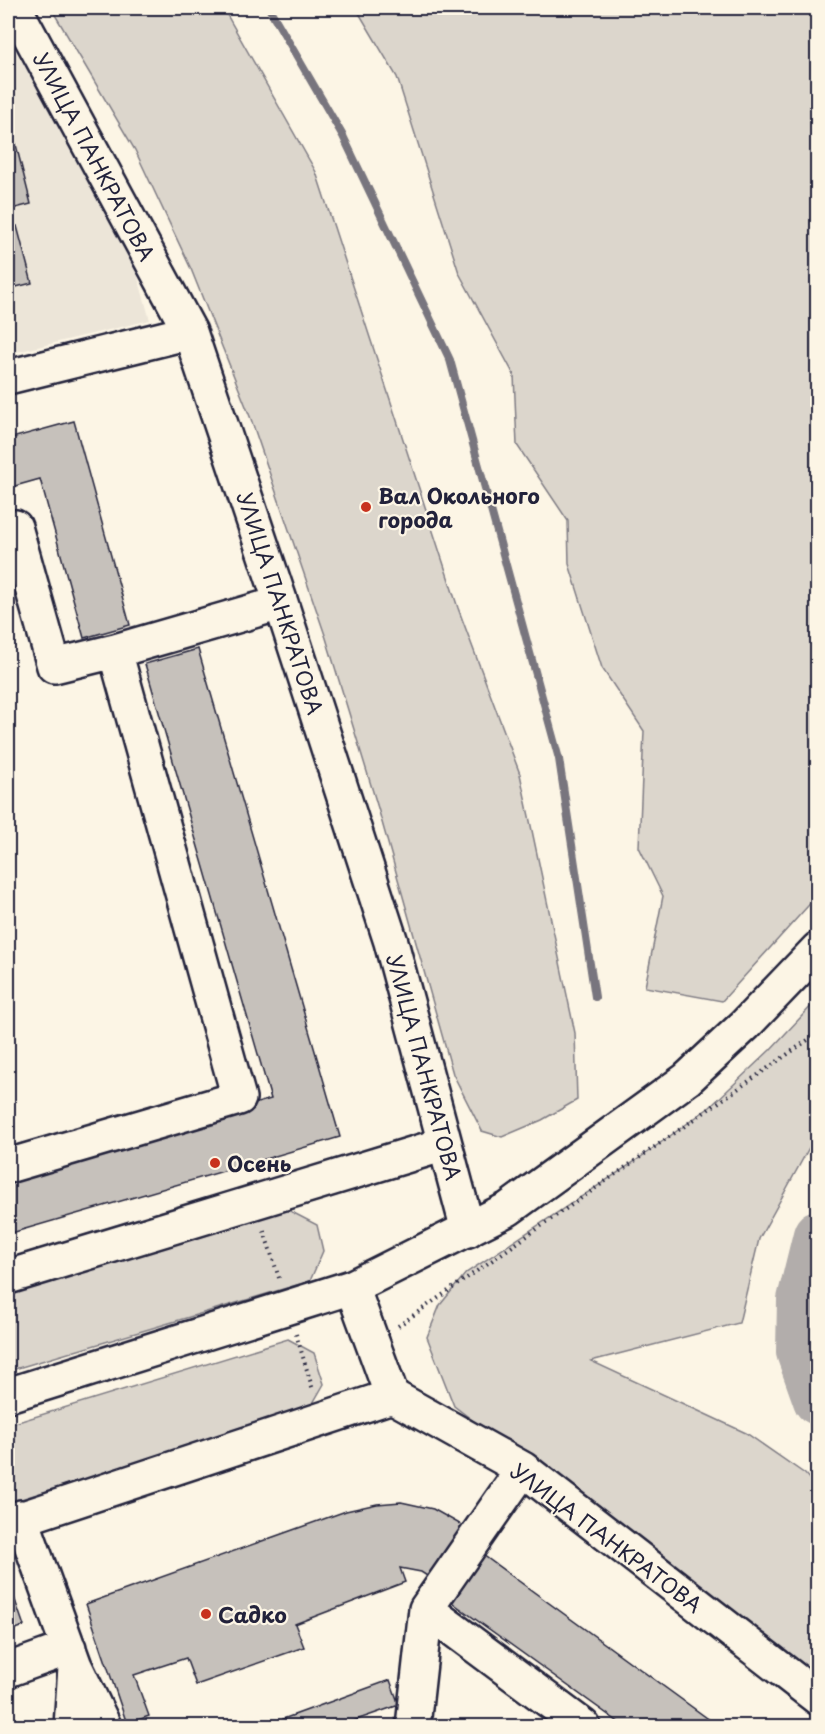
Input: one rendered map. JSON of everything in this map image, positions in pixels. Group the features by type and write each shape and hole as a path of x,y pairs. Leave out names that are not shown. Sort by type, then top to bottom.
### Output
{"street":[{"name":"УЛИЦА ПАНКРАТОВА","path":"15,8 190,332 391,942 468,1230"},
{"path":"8,376 190,332"},
{"path":"8,529 15,527 54,666 115,651 281,603"},
{"path":"8,1166 239,1098 115,651"},
{"path":"8,1395 352,1287 508,1209 687,1079 746,1025 818,949"},
{"path":"8,1277 445,1144"},
{"path":"105,1726 72,1657 14,1520 392,1396 352,1287"},
{"name":"УЛИЦА ПАНКРАТОВА","path":"392,1396 523,1469 818,1698"},
{"path":"413,1726 426,1609 523,1469"},
{"path":"426,1609 583,1726"},
{"path":"8,1670 72,1657"},
{"path":"71,1726 72,1657"}],"path":[{"path":"373,1344 818,1033"},
{"path":"288,1308 307,1370"}],"shaded area":[{"path":"51,8 223,8 316,172 458,608 520,774 575,1033 577,1100 542,1120 502,1137 482,1131 453,1074 378,808 326,638 251,419 191,269 135,150"},
{"path":"356,8 817,8 817,896 722,1001 645,987 663,896 639,847 644,731 602,668 569,564 568,521 517,445 514,375 459,273 397,77"},
{"path":"8,39 125,231 150,320 8,354"},
{"path":"817,1000 817,1133 759,1239 739,1323 591,1361 746,1433 805,1474 817,1488 817,1677 711,1604 454,1406 427,1337 440,1305 466,1273 634,1162 710,1107 770,1050"},
{"path":"288,1210 317,1225 323,1251 310,1281 8,1371 8,1294"},
{"path":"288,1339 314,1353 324,1384 309,1410 8,1503 8,1425"}],"building":[{"path":"8,113 31,204 8,210"},
{"path":"17,226 32,283 8,289 8,228"},
{"path":"74,421 130,625 84,638 40,479 8,488 8,439"},
{"path":"198,649 340,1137 8,1234 8,1176 271,1099 145,664"},
{"name":"Садко","path":"401,1502 433,1509 474,1532 438,1583 421,1572 400,1568 405,1582 295,1624 304,1647 196,1685 186,1658 134,1675 149,1716 127,1724 86,1604 346,1511 377,1504"},
{"path":"472,1547 718,1726 624,1726 439,1593"},
{"path":"8,1580 24,1626 8,1632"},
{"path":"390,1680 399,1705 339,1726 286,1726 283,1719"}],"waterway":[{"path":"269,8 343,136 450,360 559,759 595,997"},
{"path":"818,1235 802,1300 801,1352 818,1400"}],"place":[{"name":"Вал Окольного города","path":"366,507"},
{"name":"Осень","path":"215,1163"},
{"name":"Садко","path":"206,1614"}]}
